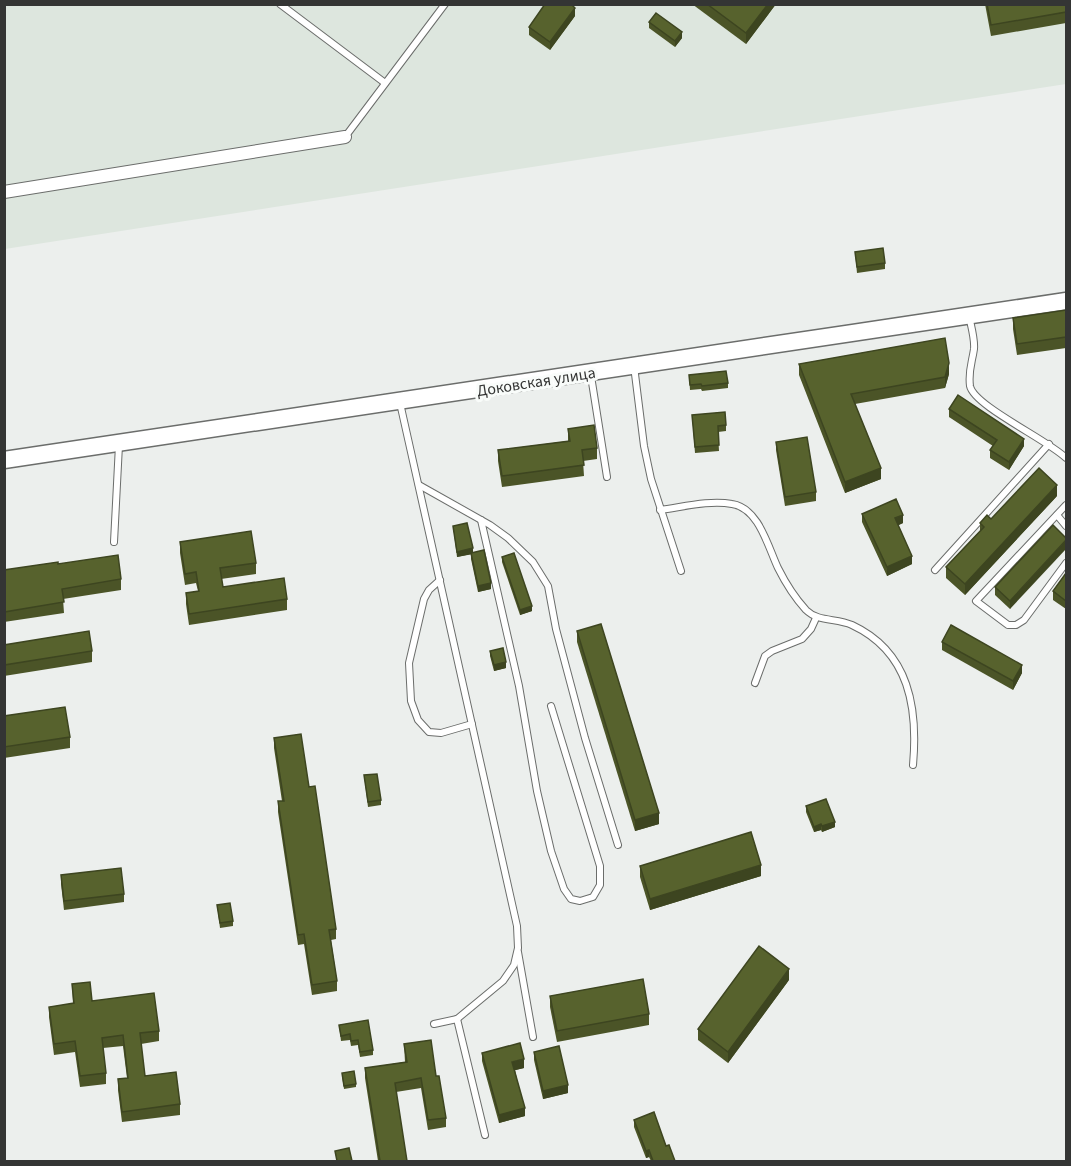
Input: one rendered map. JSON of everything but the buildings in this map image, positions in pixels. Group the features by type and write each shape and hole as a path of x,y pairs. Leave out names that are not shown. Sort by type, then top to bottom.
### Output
{"street":[{"path":"4,192 345,137"},
{"name":"Доковская улица","path":"4,460 1066,302"}],"lane":[{"path":"280,4 386,83"},
{"path":"345,137 445,4"},
{"path":"969,316 974,347 969,366 970,389 982,403 1066,456"},
{"path":"634,366 644,446 660,510 681,572"},
{"path":"591,372 607,477"},
{"path":"400,402 517,926 518,948 533,1037"},
{"path":"114,542 119,444"},
{"path":"935,570 1049,444"},
{"path":"419,485 508,538 533,562 548,586 556,629 585,738 618,845"},
{"path":"660,510 716,503 735,504 748,511 757,524 780,571 806,609 816,618 840,620 855,626 875,640 894,659 906,681 913,709 916,735 913,765"},
{"path":"1066,505 976,601 1008,625 1016,626 1024,620 1066,563"},
{"path":"1057,515 1066,526"},
{"path":"481,520 519,686 537,791 551,851 564,889 571,899 580,901 593,897 600,885 600,866 552,706"},
{"path":"440,580 429,590 424,599 409,663 411,701 418,720 429,732 441,733 472,724"},
{"path":"755,683 765,656 802,639 811,629 816,618"},
{"path":"434,1024 457,1019 503,981 514,965 518,948"},
{"path":"457,1019 485,1135"}],"shaded area":[{"path":"5,5 1066,5 1066,84 5,249"}]}
